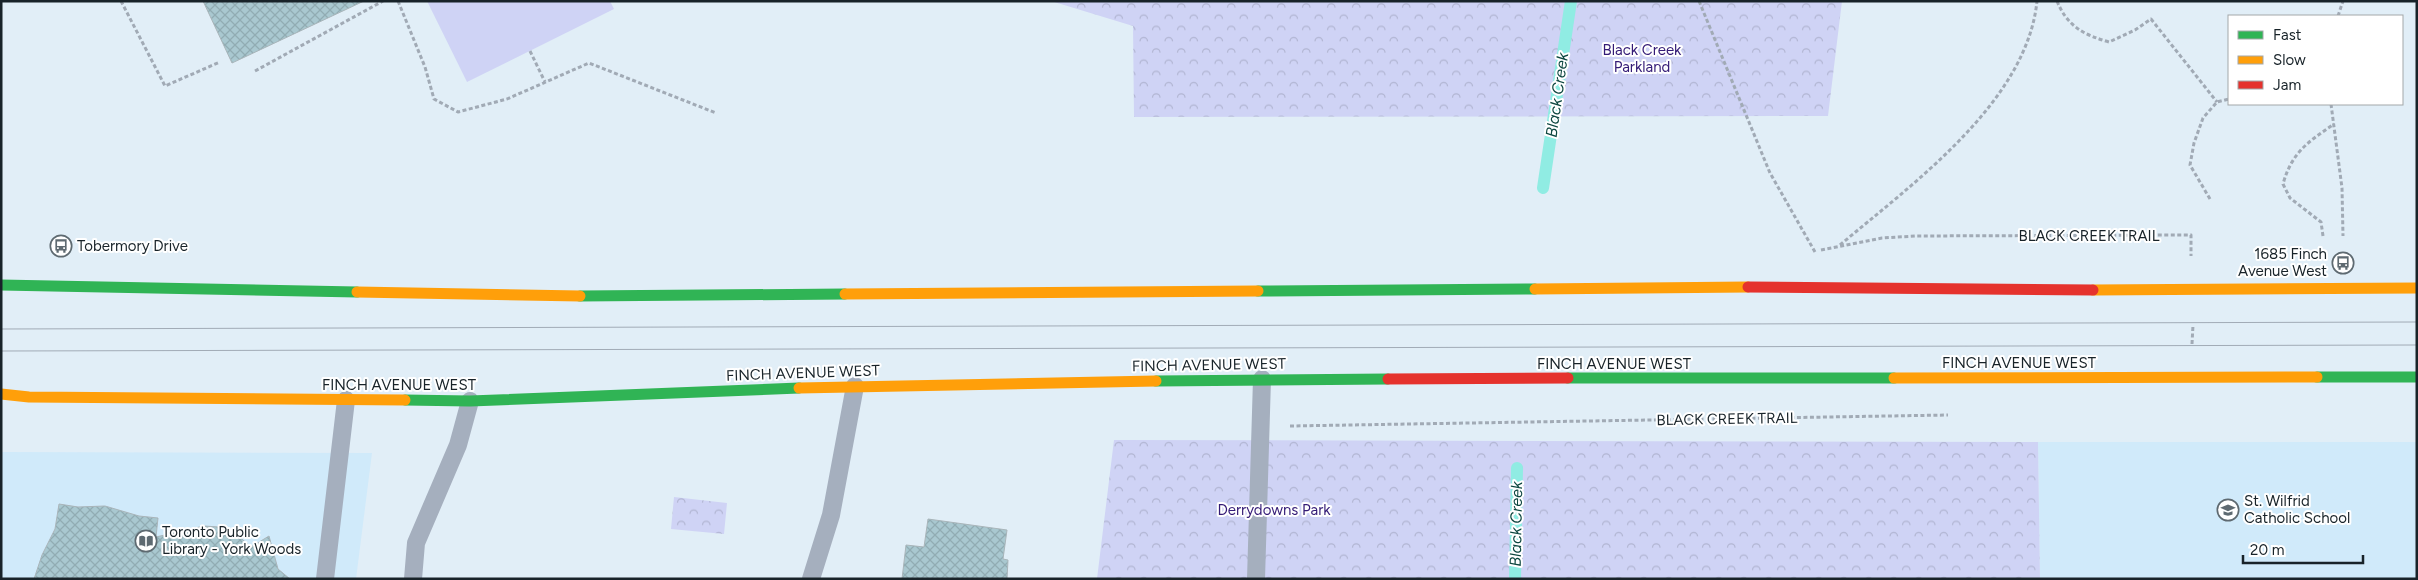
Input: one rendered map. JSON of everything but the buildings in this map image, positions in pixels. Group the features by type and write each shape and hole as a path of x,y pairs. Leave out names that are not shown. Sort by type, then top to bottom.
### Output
{"main road":[{"path":"1,285 565,296 1803,288 2183,291 2417,288"},
{"name":"FINCH AVENUE WEST","path":"1,394 30,397 470,401 855,386 1262,379 2417,377"}],"lane":[{"path":"1256,579 1262,379"},
{"path":"811,579 830,515 855,386"},
{"path":"325,579 346,400"},
{"path":"413,579 416,543 458,444 470,401"}],"path":[{"path":"122,1 165,86 220,62"},
{"path":"255,71 383,1"},
{"path":"398,1 425,67 434,98 458,112 507,99 589,63 716,113"},
{"name":"BLACK CREEK TRAIL","path":"1699,1 1770,173 1815,252 1882,238 1915,236 2190,235"},
{"path":"1839,246 1909,189 1969,131 2009,78 2028,44 2035,19 2037,1"},
{"path":"2057,1 2062,14 2086,35 2109,42 2136,30 2150,19 2216,102"},
{"path":"2338,15 2343,1"},
{"path":"530,51 545,82"},
{"path":"2210,199 2190,165 2194,143 2203,118 2216,102 2228,99"},
{"path":"2330,105 2342,188 2343,236"},
{"path":"2323,236 2321,222 2290,198 2283,184 2288,165 2305,144 2334,124"},
{"name":"BLACK CREEK TRAIL","path":"1260,426 1958,415"}],"shaded area":[{"name":"St. Wilfrid Catholic School","path":"2038,442 2417,442 2417,579 2040,579"},
{"path":"1,452 372,453 356,579 1,579"}],"green space":[{"path":"427,1 610,1 614,9 467,82"},
{"name":"Black Creek Parkland","path":"1051,1 1842,1 1828,116 1134,117 1133,26"},
{"name":"Derrydowns Park","path":"1114,440 2038,442 2040,579 1097,579"},
{"path":"674,497 727,503 724,534 671,529"}],"waterway":[{"name":"Black Creek","path":"1543,188 1571,1"},
{"name":"Black Creek","path":"1515,579 1517,468"}],"tram line":[{"path":"1,329 2417,322"},
{"path":"1,351 2417,345"}],"traffic: fast":[{"path":"1,285 357,292"},
{"path":"1258,291 1535,289"},
{"path":"580,296 845,294"},
{"path":"2317,377 2417,377"},
{"path":"1568,378 1894,378"},
{"path":"1156,381 1388,379"},
{"path":"405,400 470,401 799,388"}],"traffic: slow":[{"path":"1535,289 1748,287"},
{"path":"2093,290 2417,288"},
{"path":"845,294 1258,291"},
{"path":"357,292 580,296"},
{"path":"1894,378 2317,377"},
{"path":"799,388 1156,381"},
{"path":"1,394 29,397 405,400"}],"traffic: jam":[{"path":"1748,287 2093,290"},
{"path":"1388,379 1568,378"}],"place":[{"name":"Tobermory Drive","path":"61,246"},
{"name":"1685 Finch Avenue West","path":"2343,263"},
{"name":"St. Wilfrid Catholic School","path":"2228,510"},
{"name":"Toronto Public Library - York Woods","path":"146,541"}]}
